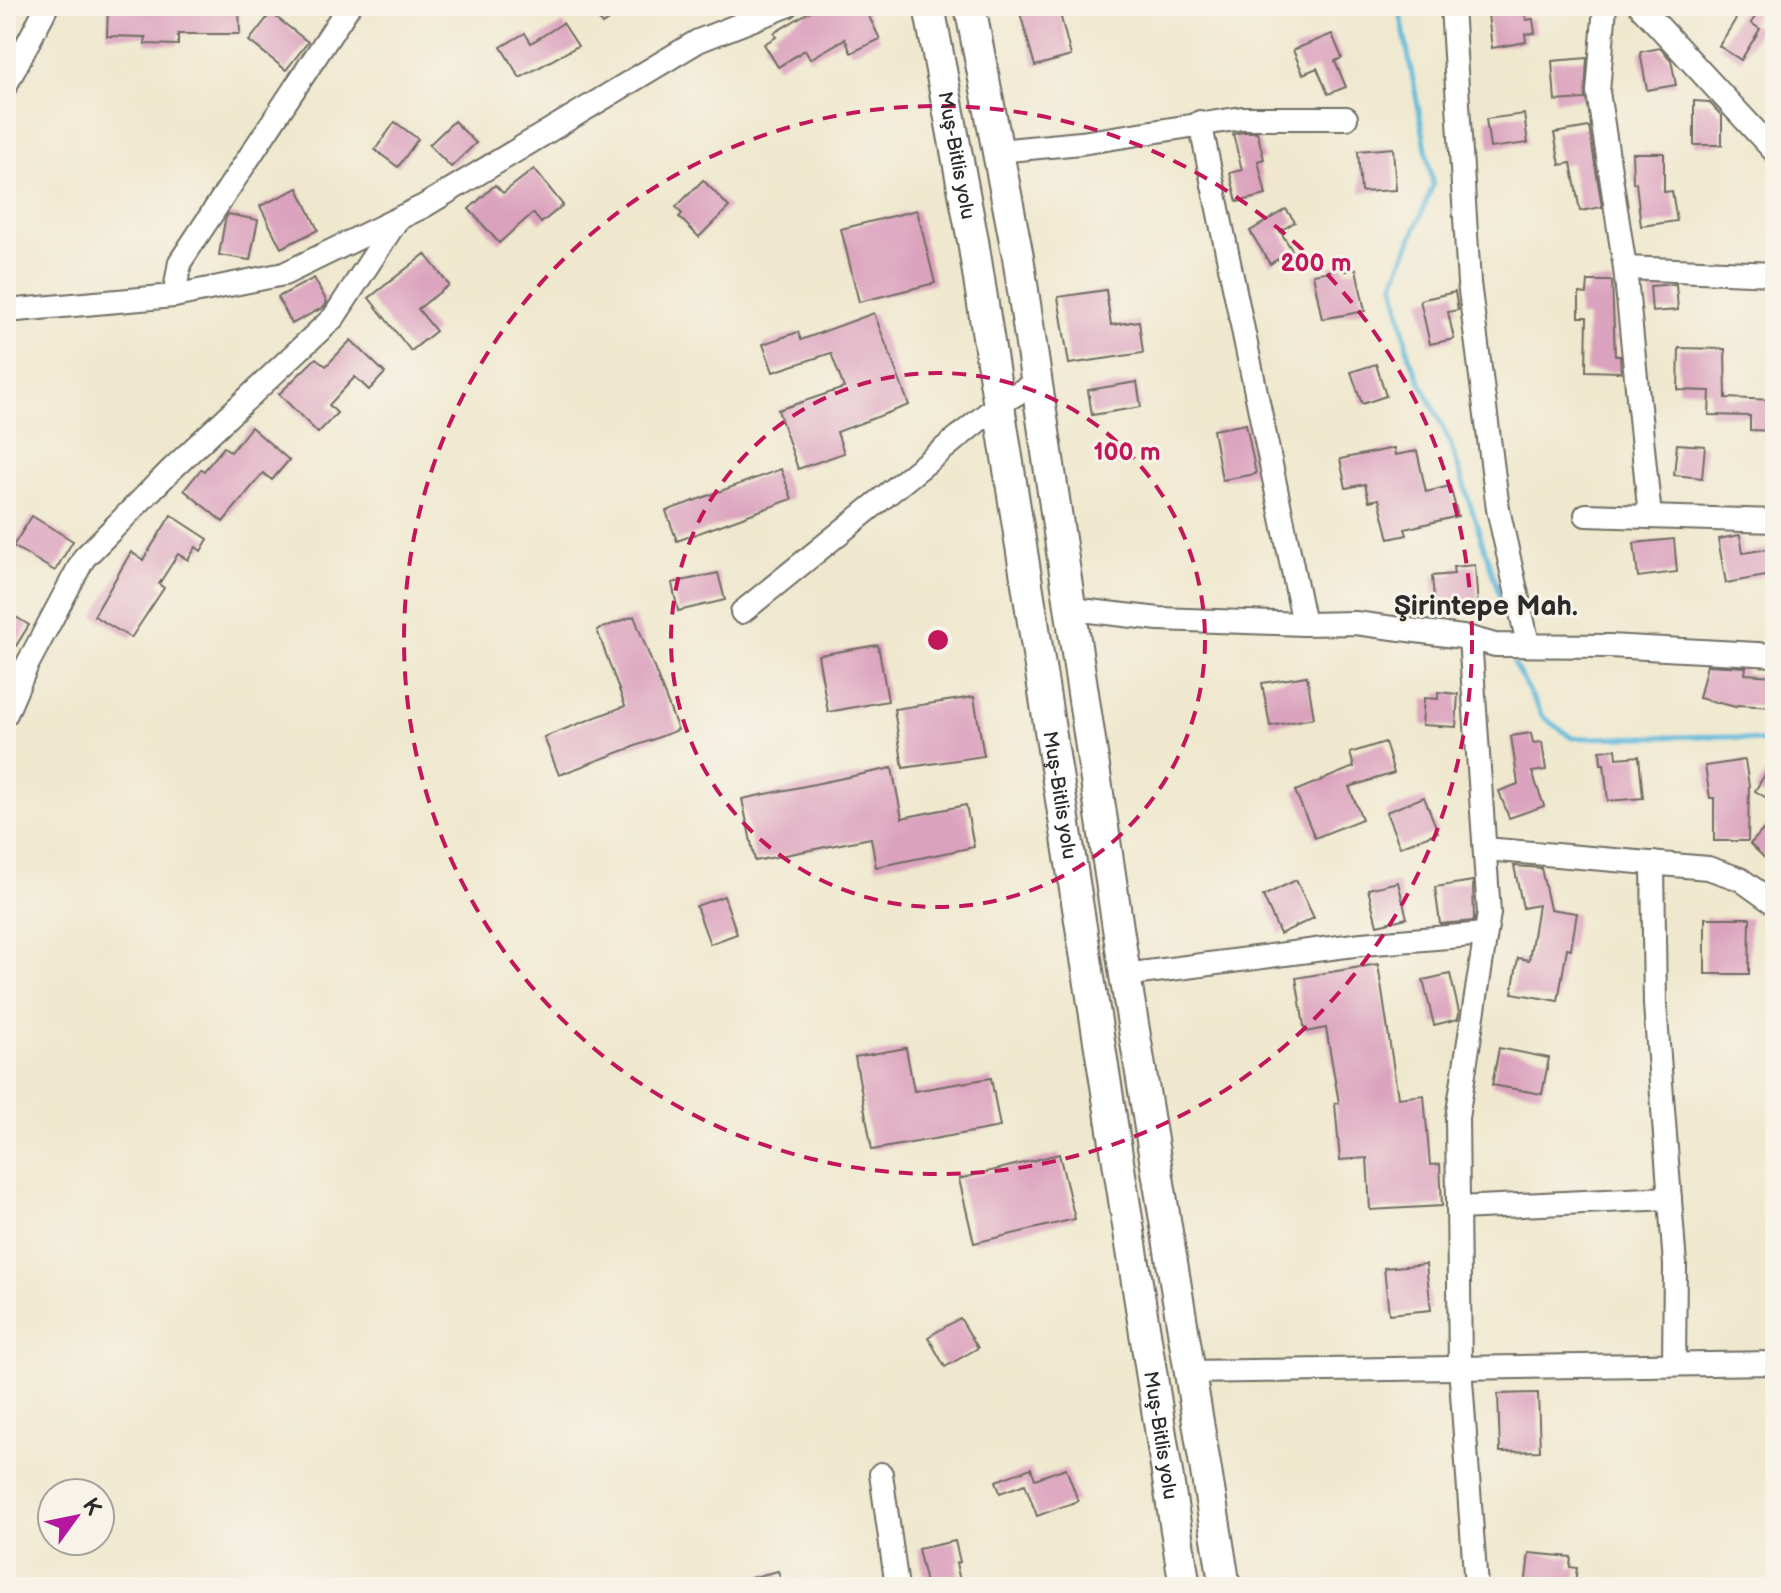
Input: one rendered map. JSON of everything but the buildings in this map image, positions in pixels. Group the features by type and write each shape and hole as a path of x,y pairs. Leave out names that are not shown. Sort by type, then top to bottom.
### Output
{"highway":[{"name":"Muş-Bitlis yolu","path":"929,6 973,241 1185,1587"},
{"name":"Muş-Bitlis yolu","path":"970,6 1037,382 1125,975 1225,1587"}],"street":[{"path":"6,85 47,6"},
{"path":"174,296 180,262 349,6"},
{"path":"6,311 174,296 284,274 424,206 698,41 787,6"},
{"path":"1452,6 1469,283 1498,509 1528,644"},
{"path":"1605,6 1598,92 1625,268 1650,517"},
{"path":"1640,6 1775,152"},
{"path":"998,151 1081,143 1200,122 1242,118 1346,118"},
{"path":"1200,122 1304,624"},
{"path":"6,714 27,665 84,558 171,470 334,317 397,219"},
{"path":"1625,268 1775,274"},
{"path":"742,612 999,404 1037,382"},
{"path":"1586,515 1775,521"},
{"path":"1072,609 1159,619 1355,623 1470,638 1495,645 1609,646 1775,655"},
{"path":"1470,638 1489,913 1457,1118 1460,1366 1476,1587"},
{"path":"1485,849 1708,868 1740,879 1775,904"},
{"path":"1653,863 1655,1005 1675,1265 1674,1364"},
{"path":"1125,975 1362,944 1485,934"},
{"path":"1458,1208 1670,1198"},
{"path":"1190,1372 1775,1363"},
{"path":"881,1474 897,1587"}],"waterway":[{"path":"1399,6 1433,185 1394,282 1409,357 1450,442 1505,612"},
{"path":"1514,664 1543,717 1572,738 1726,736 1775,744"}],"district":[{"name":"Şirintepe Mah.","path":"1486,605"}]}
